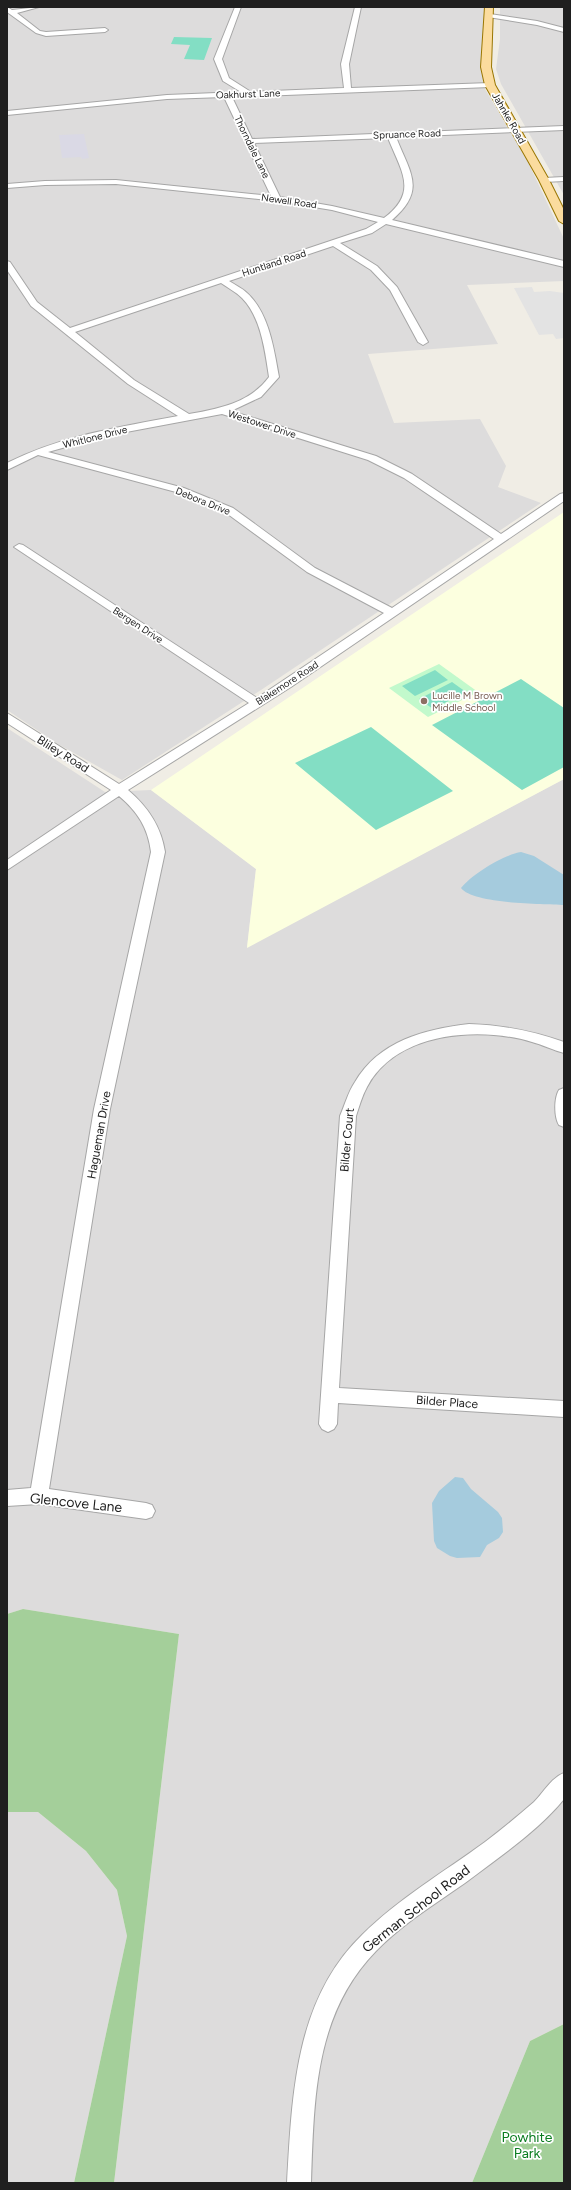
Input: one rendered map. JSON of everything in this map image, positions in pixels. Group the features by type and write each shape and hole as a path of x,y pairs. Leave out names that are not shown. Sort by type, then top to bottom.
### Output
{"main road":[{"name":"Jahnke Road","path":"490,11 486,67 490,85 544,180 564,221"}],"street":[{"path":"10,10 36,7"},
{"path":"238,7 218,59 226,79 248,93"},
{"path":"348,90 345,64 358,7"},
{"path":"10,10 38,32 46,34 106,30"},
{"path":"490,11 564,30"},
{"name":"Oakhurst Lane","path":"7,113 146,99 248,93 490,85"},
{"name":"Thorndale Lane","path":"227,95 277,199"},
{"name":"Spruance Road","path":"249,141 564,128"},
{"name":"Huntland Road","path":"67,332 369,231 387,220 404,203 410,186 391,134"},
{"path":"544,180 564,179"},
{"name":"Newell Road","path":"7,186 45,183 116,182 277,199 332,208 387,220 564,264"},
{"path":"334,243 374,268 394,289 423,342"},
{"path":"8,268 34,304 67,332 131,382 187,417"},
{"path":"222,280 247,298 261,324 271,355 274,377 257,396 222,411"},
{"name":"Westower Drive","path":"187,417 222,411 372,458 396,469 501,539"},
{"name":"Whitlone Drive","path":"7,467 37,452 104,433 187,417"},
{"name":"Debora Drive","path":"37,452 180,490 229,510 311,570 393,613"},
{"name":"Blakemore Road","path":"7,866 121,789 257,704 564,496"},
{"name":"Bergen Drive","path":"19,547 257,704"},
{"name":"Bliley Road","path":"7,717 65,756 121,789"},
{"name":"Hagueman Drive","path":"39,1496 102,1109 158,852 158,839 153,827 121,789"},
{"name":"Bilder Court","path":"328,1424 348,1116 356,1090 380,1061 396,1049 412,1041 449,1030 470,1028 508,1030 543,1038 564,1048"},
{"path":"564,1094 564,1121"},
{"name":"Bilder Place","path":"331,1395 564,1409"},
{"name":"Glencove Lane","path":"7,1498 39,1496 146,1511"},
{"name":"German School Road","path":"299,2183 304,2095 312,2041 321,2017 344,1973 358,1954 390,1926 540,1812 564,1783"}],"shaded area":[{"path":"7,7 486,7 481,55 485,89 528,162 564,239 564,281 467,285 498,344 368,354 394,423 480,419 506,466 498,487 541,503 261,690 122,780 58,744 7,710"},
{"path":"500,7 564,7 564,195 501,84 496,69 500,39"},
{"path":"84,134 89,158 62,158 59,135"},
{"path":"532,287 534,292 550,291 564,293 564,338 556,339 553,334 539,335 514,288"},
{"name":"Lucille M Brown Middle School","path":"564,512 564,779 247,948 256,869 151,790"},
{"path":"7,728 105,792 151,790 256,869 247,947 564,779 564,2024 530,2041 472,2183 114,2183 179,1634 23,1609 7,1614"},
{"path":"7,1812 38,1812 86,1851 117,1890 127,1936 74,2183 7,2183"}],"green space":[{"path":"174,37 212,38 204,60 184,59 190,45 171,44"},
{"path":"439,664 478,692 428,717 389,688"},
{"path":"435,670 448,680 415,696 402,686"},
{"path":"521,679 564,708 564,767 522,790 432,725"},
{"path":"452,682 466,692 433,709 419,699"},
{"path":"371,727 453,791 376,830 295,763"},
{"path":"23,1609 179,1634 114,2183 74,2183 127,1936 117,1890 86,1851 38,1812 7,1812 7,1614"},
{"name":"Powhite Park","path":"564,2024 564,2183 472,2183 530,2041"}],"water":[{"path":"521,852 534,856 564,875 564,905 493,900 468,893 461,888 472,877 488,866 506,857"},
{"path":"455,1477 463,1478 471,1489 498,1512 502,1518 503,1532 499,1538 487,1545 480,1557 457,1558 450,1556 437,1548 434,1541 432,1503 439,1491"}],"place":[{"name":"Lucille M Brown Middle School","path":"424,701"}]}
